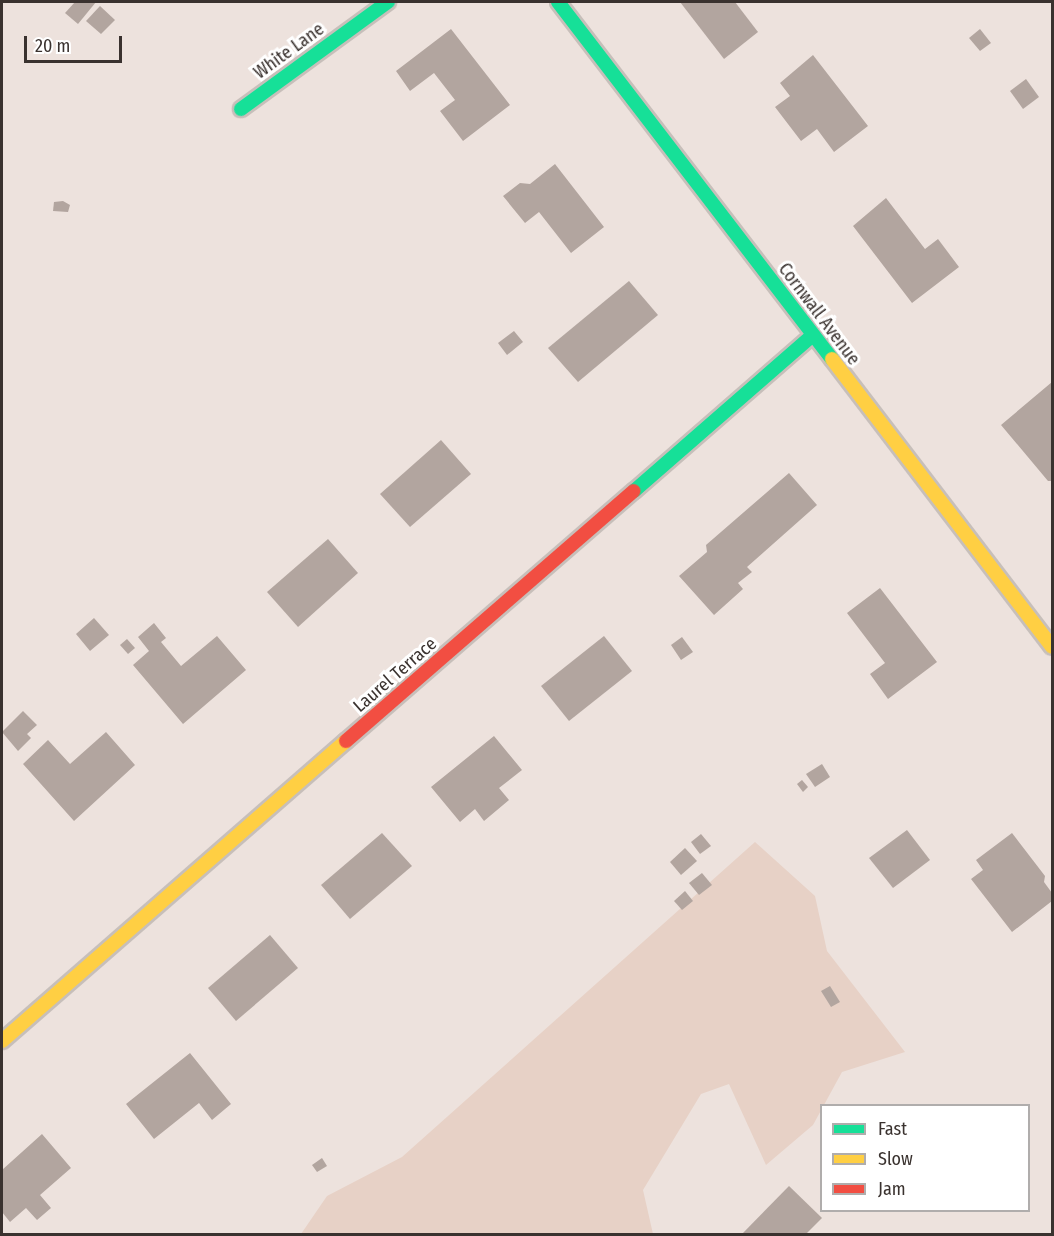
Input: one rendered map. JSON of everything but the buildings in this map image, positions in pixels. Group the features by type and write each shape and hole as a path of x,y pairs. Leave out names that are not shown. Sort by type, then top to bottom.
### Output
{"street":[{"name":"White Lane","path":"241,109 388,2"},
{"name":"Cornwall Avenue","path":"558,2 1053,647"},
{"name":"Laurel Terrace","path":"2,1041 813,336"}],"shaded area":[{"path":"755,842 815,896 827,951 905,1052 842,1072 824,1104 820,1104 820,1112 813,1125 766,1165 729,1084 701,1094 643,1190 653,1234 301,1234 327,1196 402,1157"}],"traffic: fast":[{"path":"241,109 388,2"},
{"path":"558,2 832,359"},
{"path":"634,491 813,335"}],"traffic: slow":[{"path":"832,359 1052,647"},
{"path":"2,1041 346,741"}],"traffic: jam":[{"path":"346,741 634,491"}]}
